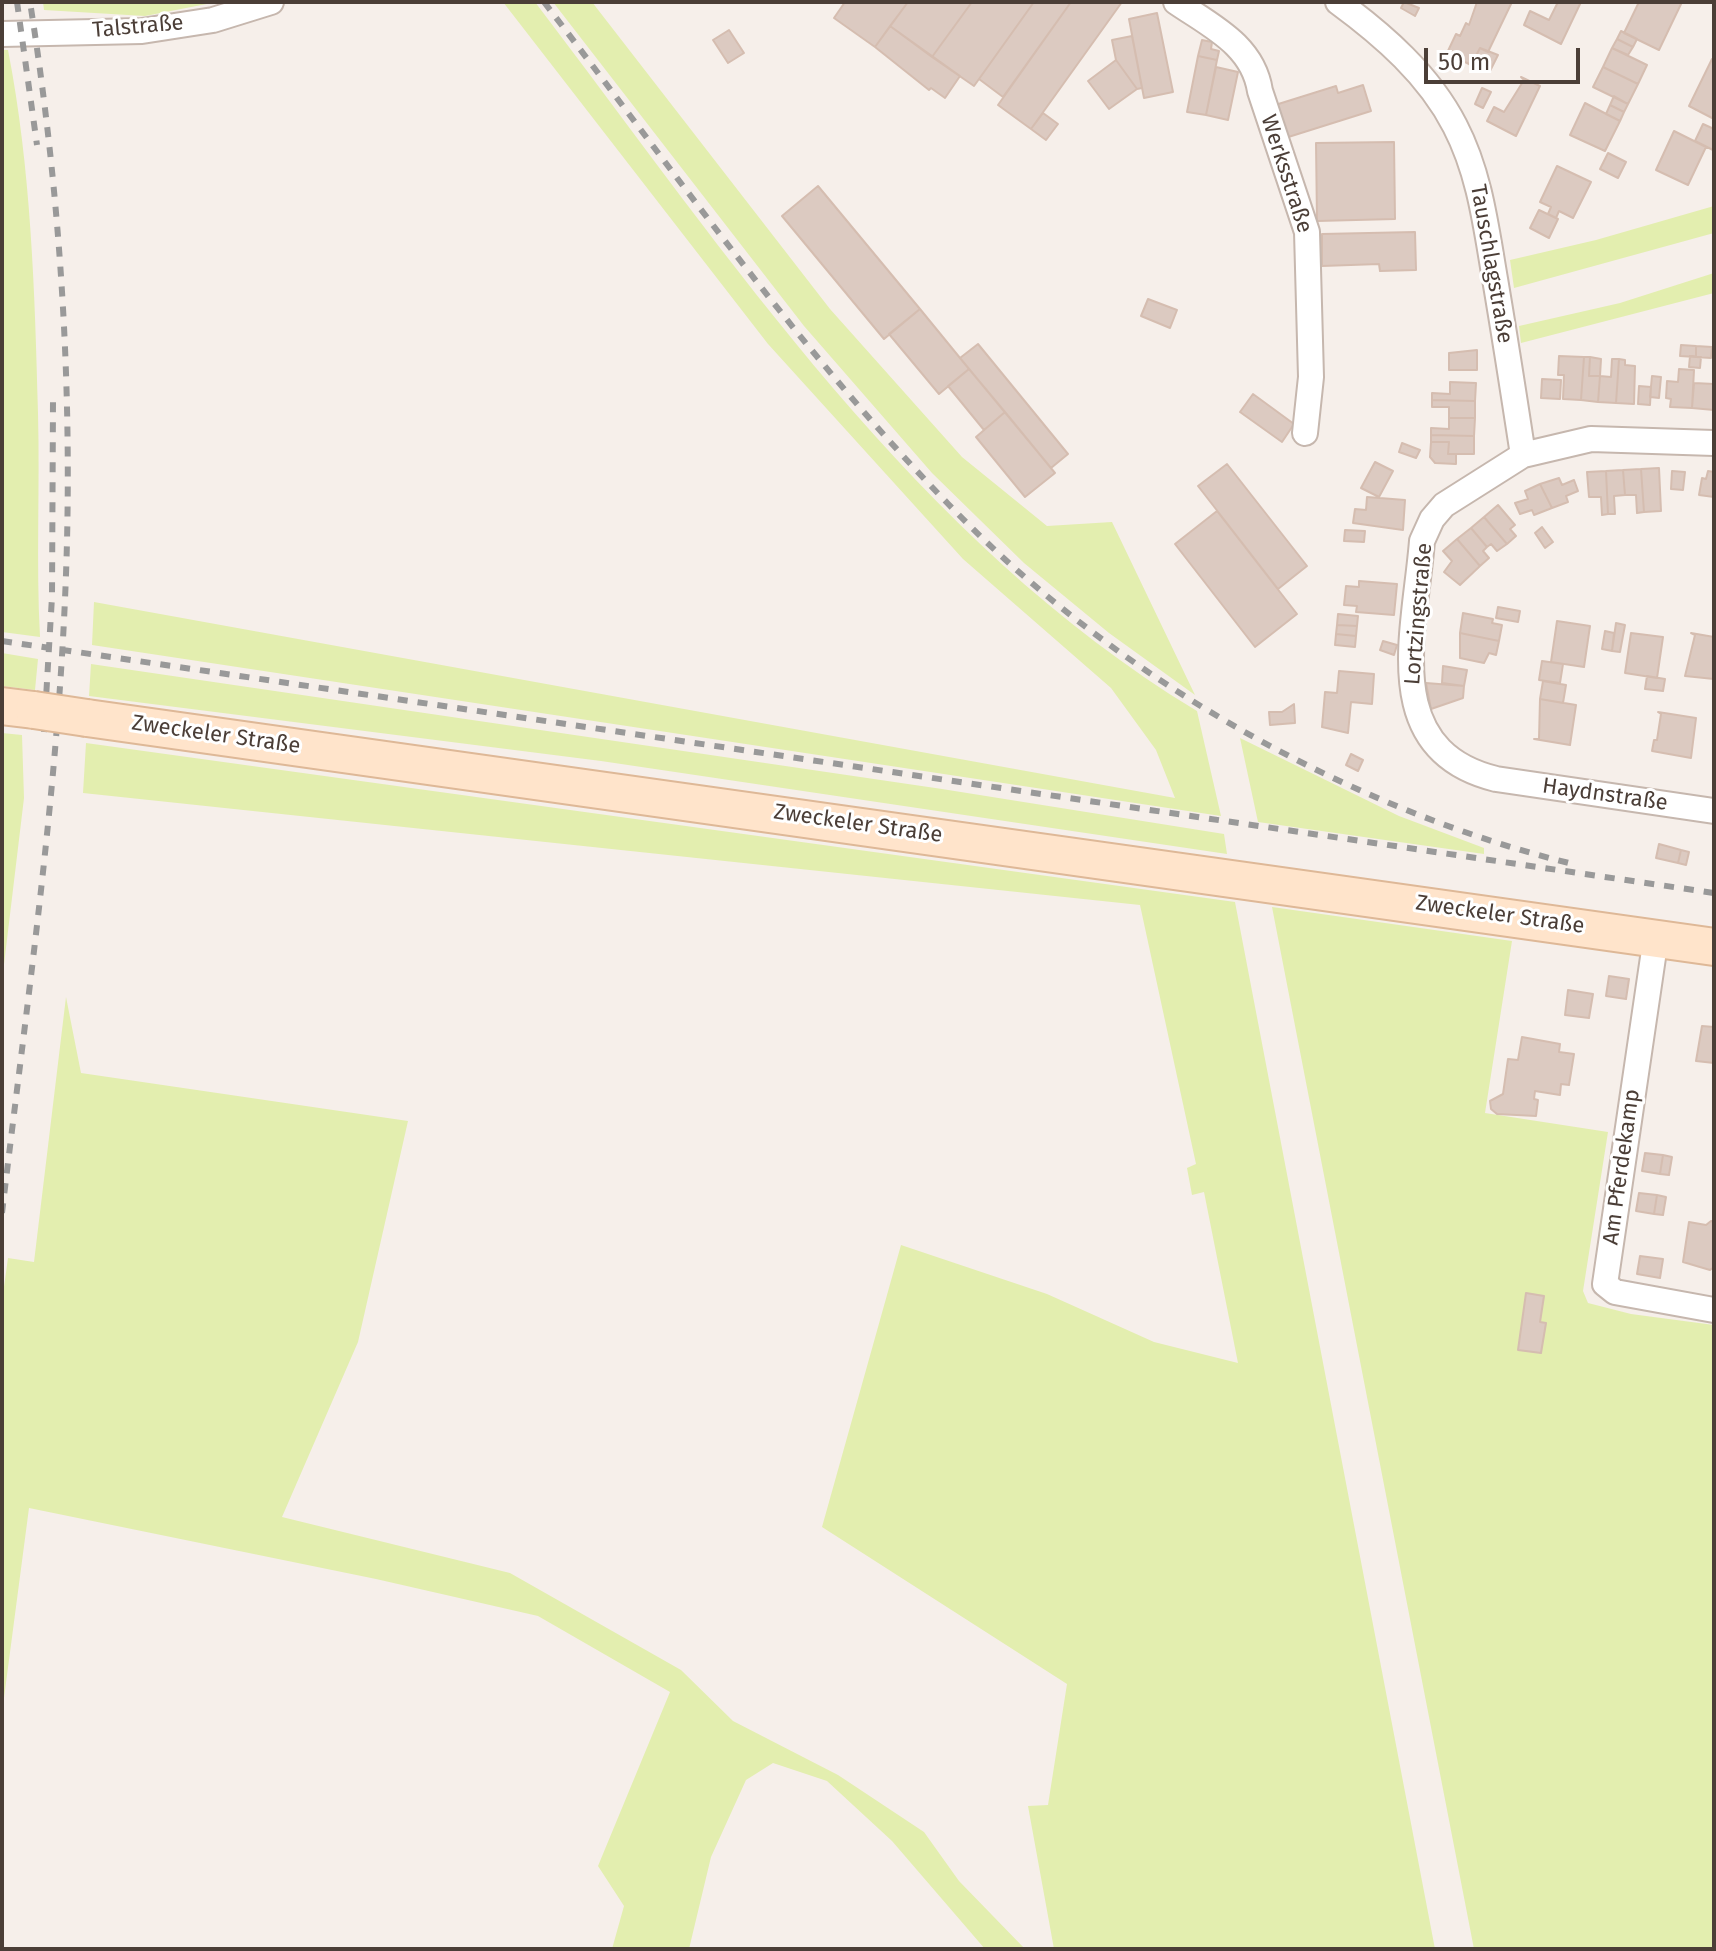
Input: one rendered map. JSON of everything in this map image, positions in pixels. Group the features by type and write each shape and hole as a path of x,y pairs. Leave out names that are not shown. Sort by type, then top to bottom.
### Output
{"street":[{"name":"Talstraße","path":"2,34 142,31 213,20 271,2"},
{"name":"Werksstraße","path":"1176,2 1237,43 1257,72 1260,91 1307,232 1311,377 1305,433"},
{"name":"Tauschlagstraße","path":"1338,2 1362,10 1423,80 1454,124 1474,170 1492,260 1523,455"},
{"name":"Lortzingstraße","path":"1496,779 1466,769 1436,747 1415,713 1410,687 1422,541 1432,519 1473,485 1523,455 1591,439 1714,443"},
{"name":"Zweckeler Straße","path":"18,708 1230,876 1714,947"},
{"name":"Haydnstraße","path":"1496,779 1714,811"},
{"name":"Am Pferdekamp","path":"1656,937 1605,1284 1615,1292 1714,1310"}],"green space":[{"path":"43,2 217,2 145,16 44,10"},
{"path":"503,2 535,2 756,294 834,389 915,479 1002,564 1096,642 1197,711 1221,816 92,645 94,602 1175,798 1156,750 1111,688 963,559 768,344"},
{"path":"553,2 592,2 830,309 962,457 1047,526 1112,522 1195,695 1109,633 1024,563 932,473 804,326"},
{"path":"2,50 8,50 16,95 30,230 38,413 40,637 2,632"},
{"path":"1714,206 1714,233 1514,288 1510,260 1596,240"},
{"path":"1714,273 1714,293 1521,343 1519,326 1620,303"},
{"path":"2,653 38,659 35,690 2,686"},
{"path":"91,664 942,789 1224,834 1227,854 601,761 89,696"},
{"path":"2,733 22,735 24,798 2,981"},
{"path":"1240,738 1399,816 1484,848 1484,854 1258,822"},
{"path":"86,743 1235,902 1435,1949 1054,1949 1028,1806 1048,1805 1067,1684 822,1527 901,1245 1047,1294 1154,1342 1238,1363 1204,1192 1192,1195 1187,1168 1196,1164 1140,905 83,793"},
{"path":"1272,907 1512,941 1485,1113 1608,1132 1583,1291 1588,1303 1631,1314 1714,1325 1714,1949 1474,1949"},
{"path":"66,997 81,1073 408,1121 358,1342 282,1517 510,1573 681,1670 733,1721 838,1775 924,1832 959,1881 1025,1949 985,1949 892,1841 827,1781 773,1763 746,1780 711,1857 689,1949 612,1949 624,1906 598,1866 670,1692 538,1616 376,1579 29,1508 2,1713 2,1301 8,1258 34,1262"}],"building":[{"path":"845,2 908,2 875,47 834,18"},
{"path":"908,2 972,2 932,57 890,26"},
{"path":"972,2 1034,2 974,86 932,57"},
{"path":"1034,2 1071,2 1003,97 979,79"},
{"path":"1071,2 1122,2 1031,129 998,105"},
{"path":"1404,2 1419,8 1415,16 1401,8"},
{"path":"1477,2 1512,2 1488,52 1480,48 1471,65 1447,53 1456,34 1460,36 1466,23 1469,25"},
{"path":"1558,2 1581,2 1561,44 1524,25 1530,11 1549,20"},
{"path":"1639,2 1682,2 1659,50 1624,33"},
{"path":"1157,13 1173,92 1144,98 1129,19"},
{"path":"890,26 960,76 945,98 931,88 929,90 875,47"},
{"path":"729,30 744,53 728,63 713,40"},
{"path":"1621,31 1637,39 1633,47 1617,39"},
{"path":"1132,36 1142,88 1137,89 1116,60 1112,40"},
{"path":"1617,39 1633,47 1628,55 1612,48"},
{"path":"1202,40 1212,42 1211,49 1219,51 1217,60 1198,56"},
{"path":"1480,48 1498,55 1490,71 1473,62"},
{"path":"1612,48 1647,65 1638,84 1603,67"},
{"path":"1198,56 1217,60 1206,115 1187,112"},
{"path":"1116,60 1137,89 1109,109 1088,81"},
{"path":"1714,60 1714,119 1689,106"},
{"path":"1216,67 1238,72 1228,120 1206,115"},
{"path":"1603,67 1638,84 1628,104 1593,87"},
{"path":"1521,77 1540,86 1516,136 1487,121 1494,107 1504,112 1524,80"},
{"path":"1363,85 1371,111 1282,139 1272,106 1336,86 1338,93"},
{"path":"1482,88 1491,92 1483,108 1475,104"},
{"path":"1614,96 1628,104 1624,112 1610,105"},
{"path":"1585,103 1620,121 1605,151 1570,135"},
{"path":"1610,105 1624,112 1620,121 1606,114"},
{"path":"1043,113 1058,124 1046,140 1031,129"},
{"path":"1703,124 1714,129 1713,150 1695,141"},
{"path":"1674,131 1706,147 1688,185 1656,170"},
{"path":"1394,142 1395,219 1317,221 1316,143"},
{"path":"1608,153 1626,162 1618,178 1600,169"},
{"path":"1557,166 1591,182 1573,218 1559,211 1556,218 1548,214 1551,207 1540,202"},
{"path":"818,186 920,309 884,339 782,216"},
{"path":"1539,210 1558,219 1549,238 1530,228"},
{"path":"1415,232 1416,270 1380,271 1379,264 1322,266 1322,234"},
{"path":"1148,299 1177,310 1170,328 1141,316"},
{"path":"920,309 969,369 939,394 889,334"},
{"path":"978,344 1068,454 1051,468 960,358"},
{"path":"1681,345 1696,346 1696,357 1680,356"},
{"path":"1696,346 1712,347 1711,358 1696,357"},
{"path":"1477,350 1477,370 1449,370 1449,353"},
{"path":"1559,356 1584,357 1581,400 1563,399 1564,375 1558,375"},
{"path":"1690,356 1701,357 1700,368 1689,367"},
{"path":"1584,357 1590,357 1589,376 1600,376 1598,402 1581,400"},
{"path":"1590,357 1601,359 1600,376 1589,376"},
{"path":"1612,359 1619,359 1616,403 1598,402 1600,376 1611,377"},
{"path":"1619,359 1625,360 1625,365 1635,366 1634,404 1616,403"},
{"path":"969,369 1005,412 984,430 948,386"},
{"path":"1679,369 1694,370 1692,408 1670,407 1671,399 1666,398 1667,381 1678,382"},
{"path":"1652,376 1661,377 1659,398 1650,397"},
{"path":"1542,379 1561,380 1560,399 1541,398"},
{"path":"1450,382 1476,383 1475,401 1432,400 1432,393 1450,394"},
{"path":"1694,383 1714,384 1714,410 1692,408"},
{"path":"1639,386 1651,387 1650,405 1638,404"},
{"path":"1253,394 1294,424 1282,442 1240,412"},
{"path":"1432,400 1475,401 1475,418 1449,418 1449,407 1432,407"},
{"path":"1005,412 1055,473 1025,497 976,437"},
{"path":"1449,418 1475,418 1474,436 1431,435 1431,428 1449,429"},
{"path":"1431,435 1474,436 1474,454 1448,454 1449,442 1431,442"},
{"path":"1431,442 1449,442 1448,454 1456,454 1456,464 1435,463 1430,457"},
{"path":"1402,443 1420,450 1416,458 1399,452"},
{"path":"1375,462 1393,471 1379,497 1361,488"},
{"path":"1227,464 1307,566 1278,589 1198,486"},
{"path":"1659,468 1661,511 1644,512 1641,469"},
{"path":"1641,469 1644,512 1637,513 1636,495 1625,495 1623,470"},
{"path":"1623,470 1625,495 1614,496 1615,514 1608,514 1606,471"},
{"path":"1606,471 1608,514 1602,515 1601,497 1589,497 1587,472"},
{"path":"1672,471 1685,472 1683,490 1671,489"},
{"path":"1708,471 1714,472 1714,497 1699,495 1702,478 1706,479"},
{"path":"1559,478 1562,485 1574,480 1578,491 1566,496 1568,502 1552,508 1540,484"},
{"path":"1540,484 1552,508 1534,515 1532,510 1520,514 1515,503 1528,499 1525,491"},
{"path":"1367,497 1405,500 1403,530 1353,523 1355,509 1366,510"},
{"path":"1498,505 1515,525 1510,529 1516,536 1507,544 1484,517"},
{"path":"1217,511 1297,614 1255,647 1175,544"},
{"path":"1484,517 1507,544 1497,551 1491,544 1487,547 1471,528"},
{"path":"1542,527 1553,542 1545,548 1535,533"},
{"path":"1471,528 1487,547 1483,551 1489,558 1480,566 1457,539"},
{"path":"1345,530 1365,531 1364,542 1344,541"},
{"path":"1457,539 1480,566 1460,585 1444,572 1452,561 1443,551"},
{"path":"1359,581 1397,584 1394,615 1356,612 1357,606 1344,605 1346,586 1359,587"},
{"path":"1498,607 1520,611 1518,622 1496,618"},
{"path":"1463,613 1493,619 1492,623 1502,625 1499,641 1460,633"},
{"path":"1338,614 1358,616 1357,626 1337,625"},
{"path":"1557,621 1590,626 1584,667 1551,662"},
{"path":"1616,623 1625,625 1620,652 1612,651"},
{"path":"1337,625 1357,626 1356,636 1336,634"},
{"path":"1605,631 1614,633 1612,651 1602,649"},
{"path":"1460,633 1499,641 1496,655 1489,653 1484,663 1460,658"},
{"path":"1631,633 1663,637 1657,678 1625,673"},
{"path":"1691,633 1714,637 1714,679 1685,676 1695,635"},
{"path":"1336,634 1356,636 1355,647 1335,645"},
{"path":"1383,641 1397,645 1394,655 1380,650"},
{"path":"1542,661 1563,664 1560,683 1539,680"},
{"path":"1443,666 1467,670 1464,686 1442,683"},
{"path":"1339,671 1374,674 1372,704 1351,702 1348,733 1322,727 1325,692 1337,693"},
{"path":"1647,676 1665,679 1663,691 1645,689"},
{"path":"1543,681 1566,685 1563,703 1540,699"},
{"path":"1426,683 1464,686 1463,698 1431,709"},
{"path":"1540,699 1576,705 1570,745 1534,739 1539,739"},
{"path":"1294,704 1295,723 1270,725 1269,712 1282,712"},
{"path":"1658,712 1696,718 1691,758 1652,751 1661,714"},
{"path":"1351,754 1363,760 1358,771 1346,765"},
{"path":"1659,844 1681,850 1678,863 1656,858"},
{"path":"1681,850 1689,852 1686,865 1678,863"},
{"path":"1609,976 1629,979 1626,999 1606,996"},
{"path":"1568,990 1593,994 1589,1018 1565,1015"},
{"path":"1702,1026 1714,1027 1714,1063 1696,1061"},
{"path":"1522,1037 1560,1044 1559,1052 1574,1054 1569,1085 1561,1084 1560,1095 1535,1091 1534,1099 1538,1100 1536,1116 1497,1114 1491,1109 1490,1101 1503,1094 1508,1059 1518,1060"},
{"path":"1645,1153 1663,1155 1660,1174 1642,1171"},
{"path":"1663,1155 1672,1157 1669,1175 1660,1174"},
{"path":"1639,1193 1657,1195 1654,1214 1636,1211"},
{"path":"1657,1195 1666,1197 1663,1215 1654,1214"},
{"path":"1689,1222 1706,1225 1714,1222 1714,1267 1710,1270 1683,1262"},
{"path":"1640,1256 1663,1259 1660,1278 1637,1274"},
{"path":"1526,1293 1544,1296 1540,1322 1546,1323 1541,1353 1518,1350"}],"railway":[{"path":"17,2 37,145"},
{"path":"2,1213 55,753 67,525 66,375 57,225 30,2"},
{"path":"544,2 749,272 856,403 971,527 1034,585 1101,639 1174,689 1250,735 1329,776 1409,811 1491,841 1573,864"},
{"path":"44,732 52,597 53,400"},
{"path":"2,641 1714,893"}]}
